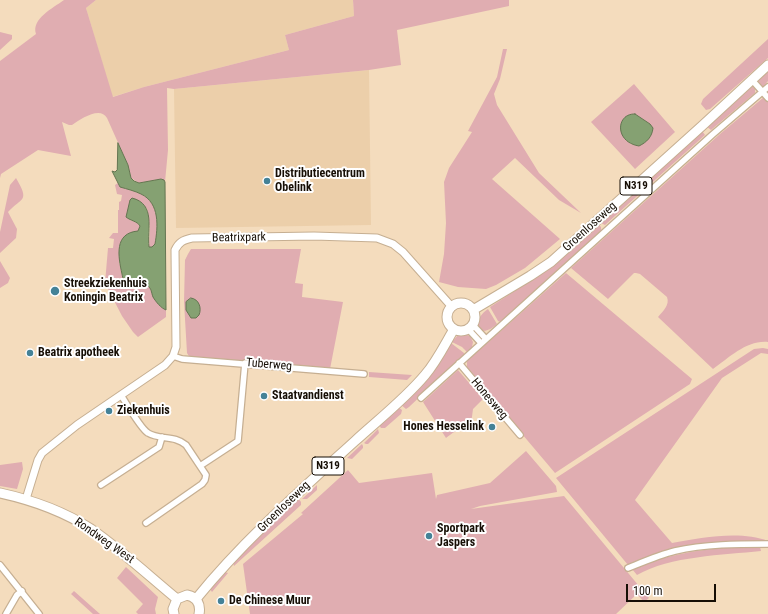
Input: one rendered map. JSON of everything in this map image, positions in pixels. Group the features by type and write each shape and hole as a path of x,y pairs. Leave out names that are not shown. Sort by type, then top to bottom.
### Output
{"main road":[{"name":"Groenloseweg","path":"473,310 551,262 768,65"},
{"path":"462,303 468,305 473,310 475,317 471,327 463,331 454,329 448,320 448,313 452,307 462,303"},
{"name":"Groenloseweg","path":"196,599 226,564 296,495 417,384 438,357 454,329"},
{"name":"Rondweg West","path":"0,493 26,499 63,514 90,529 140,567 176,599"},
{"path":"174,614 173,609 176,599 186,595 196,599 199,603 199,614"}],"street":[{"path":"752,80 768,98"},
{"name":"Groenloseweg","path":"421,398 712,135 768,87"},
{"name":"Beatrixpark","path":"173,356 176,347 175,250 179,242 192,238 314,236 377,238 393,244 403,252 452,307"},
{"path":"471,327 484,341"},
{"path":"26,499 38,460 42,453 77,425 165,365 173,356"},
{"name":"Tuberweg","path":"173,356 182,359 246,363 364,374"},
{"path":"200,466 238,441 246,363"},
{"name":"Honesweg","path":"459,363 520,435"},
{"path":"121,395 145,432 182,442 206,476 202,484 146,523"},
{"path":"101,485 158,447 162,437"},
{"path":"628,568 674,551 745,544 768,544"},
{"path":"0,565 39,614"},
{"path":"6,614 17,595 22,591"}],"shaded area":[{"path":"64,0 96,0 86,8 113,97 144,87 289,50 285,35 354,16 353,0 509,0 509,6 397,30 401,65 369,70 174,89 167,88 168,150 165,182 161,179 139,183 131,178 128,165 107,118 100,113 90,115 72,125 62,122 71,156 38,150 1,174 0,178 0,61 36,34 35,29 37,23 44,14"},
{"path":"96,0 353,0 354,16 285,35 289,50 144,87 112,97 86,8"},
{"path":"0,32 12,35 12,39 0,50"},
{"path":"768,39 768,58 710,109 706,110 701,104 703,99"},
{"path":"503,49 507,49 500,79 494,94 497,105 539,173 581,213 559,200 515,158 492,179 560,239 525,268 496,285 486,289 458,287 439,282 444,254 446,223 444,182 449,168 472,132 468,131 497,77"},
{"path":"768,69 768,81 763,87 757,80"},
{"name":"Distributiecentrum Obelink","path":"369,70 371,225 176,228 174,89"},
{"path":"634,84 675,132 635,169 591,122","holes":["635,114 650,124 639,146 630,144 625,118"]},
{"path":"751,85 755,89 755,93 711,130 706,126"},
{"path":"764,97 768,102 768,342 760,342 746,346 713,369 658,317 668,303 667,297 640,274 634,273 608,299 571,268 720,134"},
{"path":"635,114 650,124 653,128 649,139 639,146 625,139 620,128 624,118"},
{"path":"702,131 705,135 605,225 601,223"},
{"path":"118,143 128,165 131,178 134,181 139,183 161,179 165,182 166,310 156,301 153,297 151,289 147,285 128,288 123,280 119,260 121,241 130,233 138,231 140,226 126,217 130,200 132,198 140,201 147,211 149,218 149,247 152,247 155,244 157,223 155,209 152,203 139,193 120,187 112,171 115,172 117,170"},
{"path":"16,178 23,191 23,195 20,201 8,212 17,229 16,238 0,253 0,232 10,185"},
{"path":"118,183 120,187 139,193 152,203 155,209 157,223 155,244 152,247 149,247 150,228 147,208 130,220 138,223 140,228 119,261 124,283 128,288 147,285 159,304 166,310 166,317 138,337 122,316 105,283 108,248 113,248 114,239 109,238 113,233 118,233 118,210 122,195 117,194 115,185"},
{"path":"599,225 601,227 601,231 501,322 498,321 490,307 541,274"},
{"path":"191,249 301,249 295,283 303,284 302,297 343,302 330,369 190,358 187,353 184,302 185,260"},
{"path":"0,261 10,278 8,283 0,288"},
{"path":"566,273 692,379 690,384 555,473 467,369 467,361"},
{"path":"191,298 198,302 200,307 199,315 196,318 191,318 186,310 186,302"},
{"path":"488,309 497,324 491,329 485,331 479,328 478,324 482,314"},
{"path":"464,334 470,336 473,342 472,347 467,352 462,347 452,342 458,335"},
{"path":"451,343 464,353 464,355 406,409 400,404 430,375"},
{"path":"754,349 768,349 768,354 761,353 722,378 635,500 672,543 707,537 733,535 757,538 768,542 752,542 648,557 628,565 556,478"},
{"path":"458,370 483,399 473,409 471,424 465,432 457,431 446,438 423,402"},
{"path":"369,372 412,375 407,380 369,377"},
{"path":"398,407 402,410 401,414 385,428 381,428 379,425"},
{"path":"378,429 379,433 368,444 364,443"},
{"path":"362,444 363,448 352,459 347,458"},
{"name":"Sportpark Jaspers","path":"526,451 556,486 557,492 471,509 564,496 649,598 644,602 637,594 616,614 250,614 243,564 303,514 301,513 348,470 359,483 432,473 436,499 437,495 490,483"},
{"path":"22,462 23,469 17,489 0,486 0,465"},
{"path":"317,485 317,490 307,499 302,499"},
{"path":"298,498 301,505 234,566 233,562"},
{"path":"731,547 760,547 761,551 714,555 681,560 650,569 637,575 632,569 656,560 681,554"},
{"path":"126,567 158,597 155,609 156,614 138,614 136,612 143,604 117,578"},
{"path":"225,572 228,573 212,592 210,589"},
{"path":"74,591 100,614 93,614 71,594"}],"place":[{"name":"Distributiecentrum Obelink","path":"267,181"},
{"name":"Streekziekenhuis Koningin Beatrix","path":"55,291"},
{"name":"Beatrix apotheek","path":"30,353"},
{"name":"Staatvandienst","path":"264,396"},
{"name":"Ziekenhuis","path":"109,411"},
{"name":"Hones Hesselink","path":"492,427"},
{"name":"Sportpark Jaspers","path":"429,536"},
{"name":"De Chinese Muur","path":"221,601"}]}
